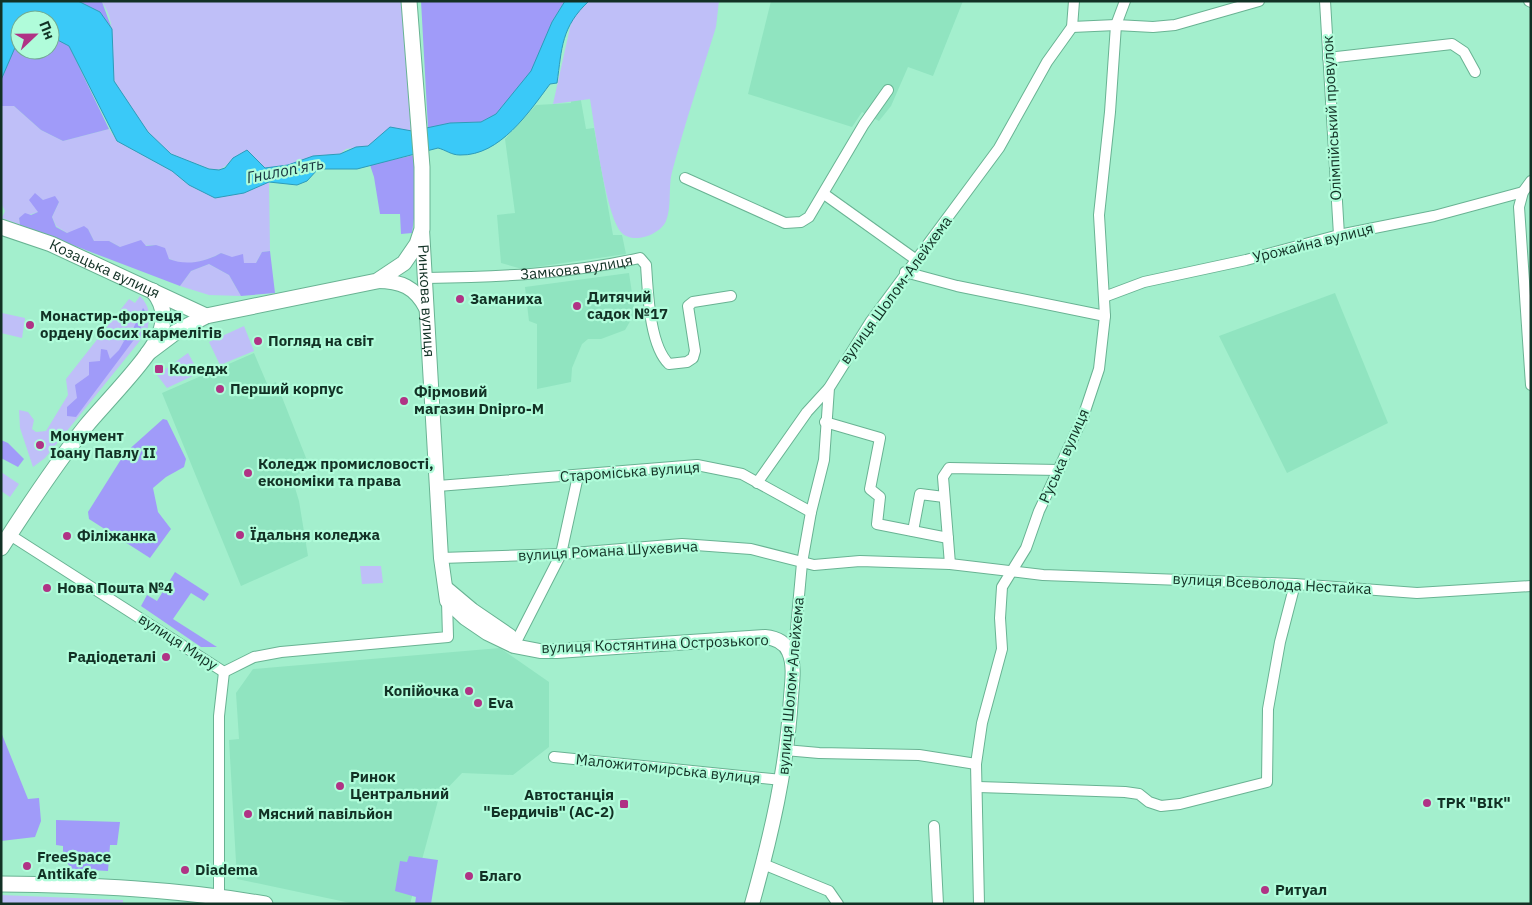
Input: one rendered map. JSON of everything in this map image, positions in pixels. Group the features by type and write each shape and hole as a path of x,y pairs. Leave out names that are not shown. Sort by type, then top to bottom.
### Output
{"main road":[{"name":"Ринкова вулиця","path":"410,1 422,166 422,230 441,558 443,585 447,601"},
{"name":"Козацька вулиця","path":"1,227 51,244 206,316"},
{"path":"378,280 404,262 417,244 422,230"},
{"path":"148,352 176,332 206,316 378,280 397,282 413,289 428,311"},
{"path":"1,548 54,468 86,426 148,352 161,332 161,305 153,291"},
{"path":"443,585 472,610 531,648"},
{"name":"вулиця Костянтина Острозького","path":"447,601 465,618 495,637 514,646 558,651 764,637 776,639 787,648 793,664"},
{"name":"вулиця Шолом-Алейхема","path":"752,904 782,780 793,664"},
{"path":"1,884 70,885 265,904"}],"street":[{"path":"1074,1 1072,27 1116,25 1153,27 1175,25 1259,1"},
{"name":"Руська вулиця","path":"978,904 978,787 976,764 982,723 1002,649 1000,618 1002,587 1026,548 1040,511 1083,417 1099,369 1105,316 1099,215 1110,112 1116,25 1125,1"},
{"name":"Олімпійський провулок","path":"1325,1 1339,235"},
{"name":"вулиця Шолом-Алейхема","path":"793,664 802,563 811,512 824,460 825,422 829,388 844,361 905,272 998,148 1047,62 1072,27"},
{"path":"1328,58 1452,44 1464,52 1475,72"},
{"path":"685,178 785,223 793,224 809,217 864,124 888,90"},
{"path":"1531,181 1523,192 1519,207 1531,385"},
{"name":"Урожайна вулиця","path":"1104,297 1144,282 1246,260 1339,235 1434,216 1523,192"},
{"path":"824,194 915,259"},
{"name":"Замкова вулиця","path":"426,278 527,274 616,264 640,258 646,265 651,318 660,352 669,364 688,362 694,358 696,351 688,306 693,302 731,296"},
{"path":"905,272 957,286 1105,316"},
{"path":"756,483 807,412 829,388"},
{"path":"825,422 880,438 870,489 880,497 877,524 948,538"},
{"name":"Староміська вулиця","path":"438,486 696,465 742,474 811,512"},
{"path":"950,564 943,477 949,468 1059,470"},
{"path":"517,640 561,554 578,476"},
{"path":"914,531 920,494 944,497"},
{"name":"вулиця Миру","path":"10,535 224,672 254,657 281,652 448,637 447,601"},
{"name":"вулиця Романа Шухевича","path":"441,558 561,554 682,544 751,549 814,565 860,561 950,564 1013,570"},
{"name":"вулиця Всеволода Нестайка","path":"1013,570 1074,576 1295,584 1417,593 1531,586"},
{"path":"978,787 1125,792 1139,794 1149,802 1161,806 1180,804 1266,782 1268,709 1280,642 1295,584"},
{"path":"219,900 219,716 224,672"},
{"path":"785,750 819,753 918,754 976,764"},
{"name":"Маложитомирська вулиця","path":"554,757 782,780"},
{"path":"934,826 938,904"},
{"path":"763,864 793,874 829,891 838,904"}],"shaded area":[{"path":"78,1 102,2 112,29 100,12"},
{"path":"101,1 403,1 412,131 368,146 346,149 340,154 313,156 288,165 264,168 233,158 224,167 217,170 178,157 165,149 148,131 130,108 117,86 113,69 112,28 107,10"},
{"path":"421,1 565,1 552,22 532,71 496,114 481,122 450,123 428,128"},
{"path":"589,1 719,1 716,27 672,172 668,215 663,226 645,237 632,238 626,236 615,222 605,189 590,99 553,104 571,23 575,14"},
{"path":"771,1 963,1 933,76 908,67 891,106 879,121 862,112 852,127 748,94"},
{"path":"60,41 69,46 109,129 63,141 41,130 14,106 1,106 1,80 10,59 60,60"},
{"path":"580,95 586,129 594,128 613,235 622,235 626,254 522,269 501,263 497,215 515,213 505,139 536,105 571,103 571,96"},
{"path":"1,106 14,106 41,130 63,141 109,129 117,141 172,171 189,185 244,193 269,182 270,251 262,252 256,263 244,263 221,253 209,259 196,262 176,262 168,258 156,245 120,247 109,241 94,241 88,229 67,233 56,226 52,217 59,202 43,200 35,194 38,212 19,218 20,225 2,218 5,211 1,203"},
{"path":"414,155 415,211 412,233 401,234 400,214 380,214 374,177 370,165"},
{"path":"35,193 43,200 55,196 59,202 52,217 56,227 67,233 84,226 88,229 94,241 109,241 120,247 141,240 146,246 156,245 165,248 169,259 175,261 195,262 209,259 221,253 232,257 243,254 244,263 256,263 262,252 270,251 275,293 241,296 229,275 209,264 191,271 180,286 20,225 19,218 25,213 31,215 38,212 29,200"},
{"path":"209,264 229,275 241,296 209,295 180,286 191,271"},
{"path":"629,273 635,313 625,330 601,339 588,339 582,344 572,368 571,382 537,389 537,324 529,321 525,287"},
{"path":"1335,293 1388,423 1287,473 1219,336"},
{"path":"140,296 149,312 147,332 45,458 33,467 20,428 19,410 28,412 34,420 32,429 36,432 46,431 68,395 66,379 129,299 135,303"},
{"path":"143,308 146,312 139,333 76,417 67,416 67,407 77,398 75,385 89,375 89,362 100,361 101,349 107,350 110,359 119,350 124,341 119,338 122,332 131,333"},
{"path":"2,313 25,318 22,338 1,333"},
{"path":"244,326 254,351 220,365 209,342"},
{"path":"188,353 199,373 167,388 157,375"},
{"name":"Коледж промисловості, економіки та права","path":"254,353 268,386 276,382 310,468 292,478 299,501 308,556 241,586 162,393"},
{"path":"163,419 167,420 186,459 184,467 166,477 153,488 158,512 171,529 150,558 89,519 88,512 125,453"},
{"path":"1,440 8,443 24,459 18,467 1,458"},
{"path":"1,472 19,484 10,497 1,491"},
{"path":"360,566 381,566 383,583 362,584"},
{"path":"175,572 209,594 204,601 191,593 173,619 217,647 201,647 141,606 147,595 157,601"},
{"name":"Ринок Центральний","path":"500,648 549,682 549,747 513,775 462,773 439,797 410,904 355,904 237,879 229,740 239,739 236,693 253,669"},
{"path":"1,732 28,799 39,798 41,821 35,837 1,841"},
{"path":"56,820 120,822 117,845 110,845 108,871 72,869 63,858 63,846 56,845"},
{"path":"409,856 438,860 431,904 415,904 416,897 395,891 400,861 407,862"},
{"path":"1,895 123,900 123,904 1,904"}],"water":[{"name":"Гнилоп'ять","path":"1,1 78,1 100,12 112,29 114,81 148,132 171,154 209,169 219,170 225,168 233,158 247,150 265,168 288,165 313,156 340,154 356,147 368,146 390,127 412,131 450,123 481,122 496,114 531,71 552,22 565,1 589,1 573,20 564,39 557,83 550,84 523,119 501,140 488,148 460,155 438,148 357,169 318,169 307,181 297,185 269,182 244,193 215,198 189,185 172,171 117,141 69,46 60,41 60,10 10,10 10,59 1,80"}],"place":[{"name":"Заманиха","path":"460,299"},
{"name":"Дитячий садок №17","path":"577,306"},
{"name":"Монастир-фортеця ордену босих кармелітів","path":"30,325"},
{"name":"Погляд на світ","path":"258,341"},
{"name":"Коледж","path":"159,369"},
{"name":"Перший корпус","path":"220,389"},
{"name":"Фірмовий магазин Dnipro-M","path":"404,401"},
{"name":"Монумент Іоану Павлу ІІ","path":"40,445"},
{"name":"Коледж промисловості, економіки та права","path":"248,473"},
{"name":"Їдальня коледжа","path":"240,535"},
{"name":"Філіжанка","path":"67,536"},
{"name":"Нова Пошта №4","path":"47,588"},
{"name":"Радіодеталі","path":"166,657"},
{"name":"Копійочка","path":"469,691"},
{"name":"Eva","path":"478,703"},
{"name":"Ринок Центральний","path":"340,786"},
{"name":"ТРК \"ВІК\"","path":"1427,803"},
{"name":"Автостанція \"Бердичів\" (АС-2)","path":"624,804"},
{"name":"Мясний павільйон","path":"248,814"},
{"name":"FreeSpace Antikafe","path":"27,866"},
{"name":"Diadema","path":"185,870"},
{"name":"Благо","path":"469,876"},
{"name":"Ритуал","path":"1265,890"}]}
